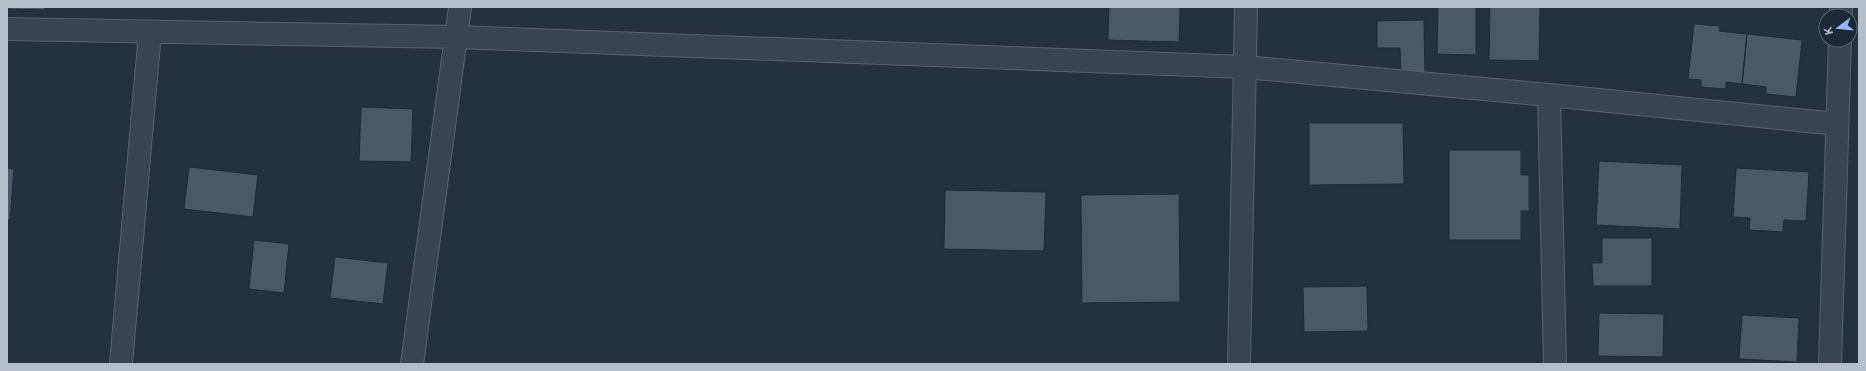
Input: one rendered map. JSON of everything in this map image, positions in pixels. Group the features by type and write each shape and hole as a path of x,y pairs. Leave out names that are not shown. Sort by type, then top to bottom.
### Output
{"street":[{"path":"412,364 460,7"},
{"path":"1239,364 1246,7"},
{"path":"7,30 456,37 1245,67 1549,95 1837,124"},
{"path":"121,364 150,32"},
{"path":"1830,364 1840,48"},
{"path":"1549,95 1555,364"}],"building":[{"path":"7,7 45,7 45,10 7,9"},
{"path":"1109,7 1180,7 1179,42 1108,40"},
{"path":"1438,7 1476,7 1476,55 1437,54"},
{"path":"1490,7 1540,7 1539,61 1489,60"},
{"path":"1424,20 1425,75 1401,75 1400,48 1377,48 1377,21"},
{"path":"1694,24 1720,26 1719,31 1747,34 1742,84 1726,82 1726,89 1701,87 1701,80 1688,79"},
{"path":"1747,34 1802,40 1796,97 1766,94 1766,87 1742,84"},
{"path":"361,107 413,109 411,162 359,161"},
{"path":"1309,123 1403,123 1404,184 1309,185"},
{"path":"1449,150 1521,150 1521,175 1529,175 1529,211 1521,211 1521,240 1449,240"},
{"path":"1599,161 1682,165 1680,229 1596,225"},
{"path":"189,167 258,175 253,217 184,209"},
{"path":"7,168 14,169 10,220 7,220"},
{"path":"1736,168 1809,172 1806,221 1784,220 1783,232 1749,230 1750,218 1733,217"},
{"path":"945,190 1046,192 1044,251 944,249"},
{"path":"1179,194 1180,302 1082,303 1081,195"},
{"path":"1602,238 1652,238 1652,286 1593,286 1592,263 1602,263"},
{"path":"254,240 289,244 284,293 249,289"},
{"path":"335,257 388,263 383,304 330,298"},
{"path":"1367,286 1368,331 1304,332 1303,287"},
{"path":"1599,313 1664,314 1663,357 1598,356"},
{"path":"1742,315 1799,318 1797,362 1739,359"}]}
